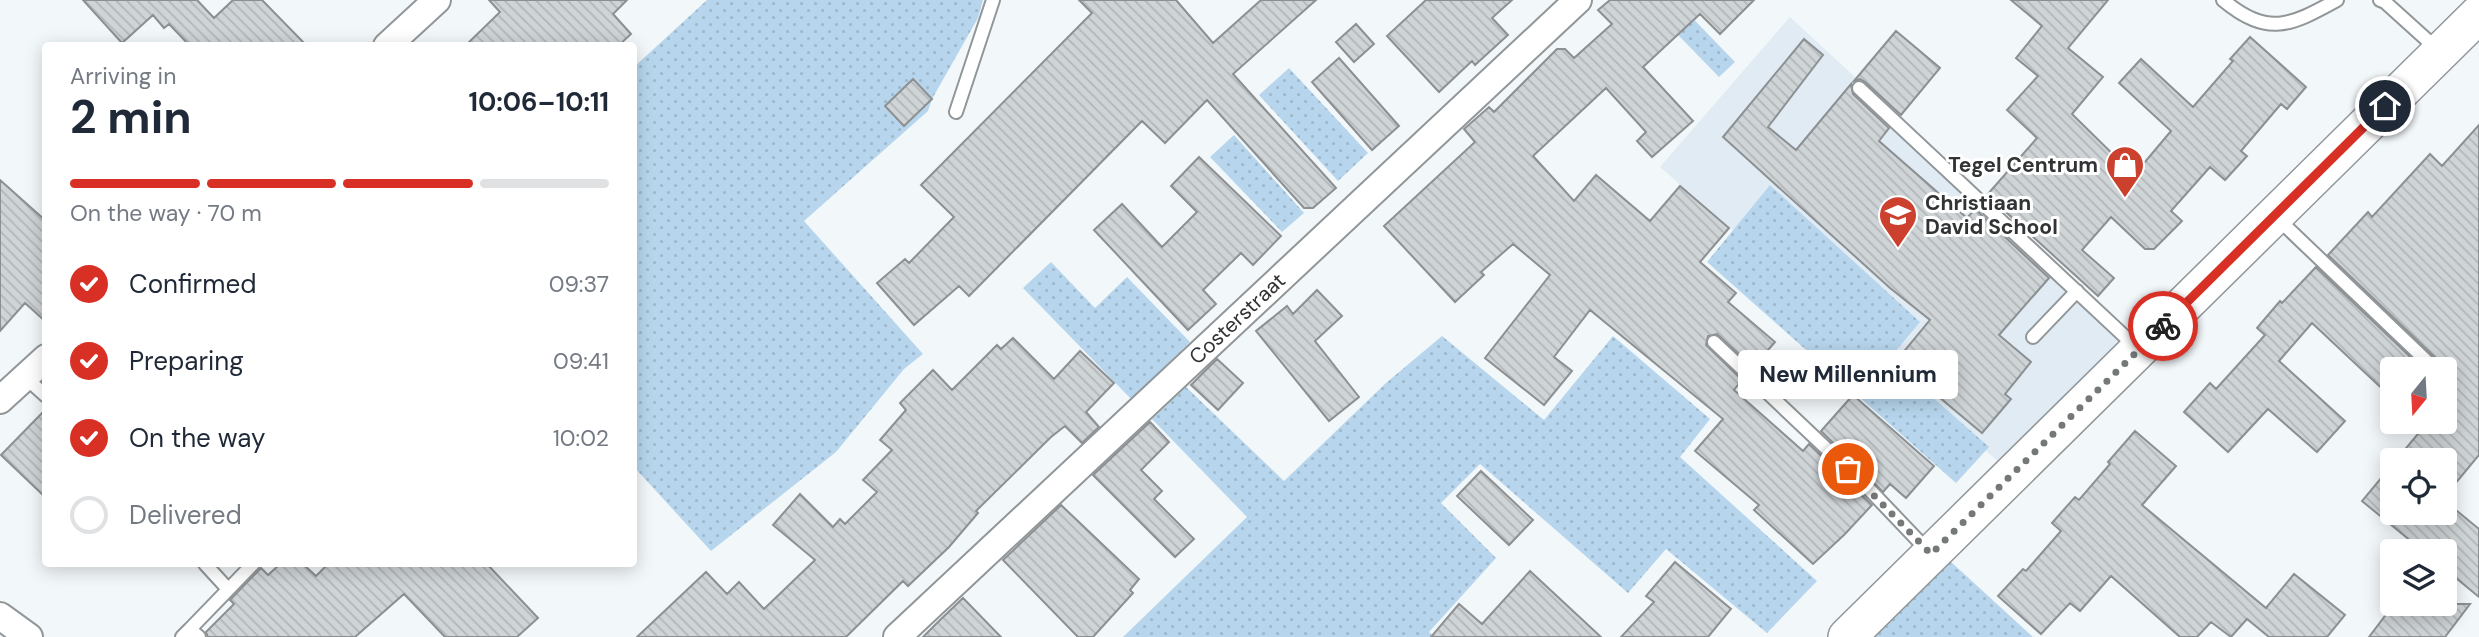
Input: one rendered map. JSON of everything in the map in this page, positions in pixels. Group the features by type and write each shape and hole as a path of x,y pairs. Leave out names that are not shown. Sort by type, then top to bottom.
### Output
{"street":[{"path":"391,42 437,0"},
{"name":"Costerstraat","path":"897,637 1578,0"},
{"path":"1847,637 2479,14"},
{"path":"0,400 42,362"},
{"path":"0,616 29,637"}],"lane":[{"path":"956,112 993,0"},
{"path":"2223,0 2239,14 2258,23 2285,24 2337,0"},
{"path":"2380,0 2440,52"},
{"path":"1859,88 2138,349"},
{"path":"2274,215 2422,357"},
{"path":"2032,337 2077,291"},
{"path":"1714,342 1867,487 1931,554"},
{"path":"25,377 42,392"},
{"path":"208,567 227,588"},
{"path":"191,634 227,588 250,567"}],"shaded area":[{"path":"707,0 983,0 978,18 932,99 928,111 804,221 923,354 904,369 836,452 711,551 637,470 637,64"},
{"path":"1644,0 1675,0 1735,62 1719,77"},
{"name":"Christiaan David School","path":"1790,17 2131,332 2000,463 1660,167"},
{"path":"1289,68 1368,153 1338,181 1259,95"},
{"path":"1234,135 1304,213 1282,232 1210,157"},
{"path":"1770,185 1920,322 1889,359 1989,447 1956,483 1707,262"},
{"path":"1051,262 1095,308 1127,277 1190,342 1131,399 1023,288"},
{"path":"1442,336 1544,420 1613,336 1710,419 1680,457 1817,581 1767,633 1666,549 1628,593 1480,464 1441,503 1496,558 1429,632 1434,637 1123,637 1247,517 1152,419 1186,387 1284,481 1386,383"},
{"path":"1950,561 2033,637 1874,637"}],"building":[{"path":"83,0 197,0 214,18 233,0 262,0 303,42 186,42 169,24 164,28 153,15 121,42"},
{"path":"489,0 627,0 613,14 631,34 622,42 469,42 500,12"},
{"path":"1079,0 1176,0 1213,43 1261,0 1316,0 1233,74 1336,188 1313,208 1304,208 1207,100 1165,143 1142,121 969,296 959,286 914,325 877,283 905,259 909,263 954,217 921,185 1092,13"},
{"path":"1426,0 1512,0 1492,18 1508,35 1475,65 1472,61 1439,92 1387,36"},
{"path":"1610,0 1754,0 1720,34 1700,14 1643,67 1693,121 1652,157 1637,141 1646,132 1606,88 1533,156 1574,201 1596,175 1650,221 1680,186 1729,228 1700,262 1736,293 1728,302 1775,342 1753,367 1717,334 1708,336 1706,345 1742,380 1734,390 1803,451 1809,444 1872,505 1813,564 1754,510 1759,505 1695,451 1723,419 1590,310 1554,357 1572,371 1544,405 1485,358 1550,275 1513,244 1481,272 1484,275 1455,302 1384,226 1475,142 1464,129 1489,107 1494,112 1557,49 1565,49 1574,58 1612,24 1598,10"},
{"path":"2011,0 2108,0 2068,48 2103,77 2072,114 2134,175 2171,131 2119,83 2141,59 2193,107 2250,37 2306,87 2287,109 2281,104 2241,151 2247,156 2225,180 2210,167 2171,211 2182,221 2154,249 2145,249 2111,217 2082,250 2114,278 2098,296 1987,195 2037,138 2007,110 2038,76 2016,58 2042,26"},
{"path":"1356,24 1374,44 1354,62 1336,42"},
{"path":"1896,31 1940,68 1901,115 1865,82 1860,79 1854,81"},
{"path":"1804,39 1823,55 1768,127 1796,150 1851,84 1853,94 1889,128 1879,141 1967,218 1975,209 2049,278 1999,335 2031,362 2005,394 2011,399 1982,433 1896,361 1930,320 1890,288 1723,137"},
{"path":"1339,58 1399,126 1372,150 1312,82"},
{"path":"913,79 932,99 904,126 885,106"},
{"path":"2479,125 2479,455 2457,482 2457,448 2406,448 2418,434 2457,434 2457,357 2435,357 2328,255 2368,212 2372,217 2430,154 2442,166"},
{"path":"1199,157 1281,236 1253,265 1241,253 1203,290 1216,304 1188,330 1094,230 1122,204 1162,247 1197,212 1171,186"},
{"path":"0,180 42,217 42,318 25,303 0,331"},
{"path":"2316,267 2410,357 2380,357 2380,387 2312,323 2279,361 2345,421 2317,452 2268,409 2228,452 2184,412 2210,383 2216,389 2265,335 2257,328 2280,301 2282,303"},
{"path":"1317,290 1342,316 1315,341 1359,397 1329,421 1256,331 1287,306 1293,314"},
{"path":"1013,338 1054,379 1080,351 1114,383 1086,412 1099,427 1082,443 1065,426 1051,437 976,511 978,513 949,547 908,586 903,581 846,637 637,637 706,572 727,594 739,582 764,609 815,560 773,525 800,494 833,527 840,519 845,524 877,492 863,480 892,450 880,440 906,410 900,403 933,370 952,390 997,345 1001,349"},
{"path":"1217,359 1243,383 1218,410 1191,385"},
{"path":"1853,395 1934,466 1906,498 1890,484 1883,492 1821,431"},
{"path":"42,413 42,494 1,455"},
{"path":"1150,422 1169,442 1141,470 1162,491 1154,499 1194,539 1175,557 1093,475"},
{"path":"2135,431 2176,466 2142,505 2266,608 2294,574 2345,615 2327,637 2269,637 2247,619 2231,637 2211,622 2197,637 2180,637 2111,576 2080,611 2070,603 2041,634 1998,596 2023,569 2026,571 2061,531 2052,523 2075,497 2079,500"},
{"path":"1481,471 1533,520 1509,545 1457,496"},
{"path":"2380,479 2380,516 2362,501"},
{"path":"1061,505 1139,579 1130,590 1133,593 1093,637 1078,637 1003,560"},
{"path":"2457,511 2479,529 2479,597 2457,579 2457,539 2408,539 2391,525 2457,525"},
{"path":"1675,562 1731,609 1708,637 1621,637 1654,602 1646,596"},
{"path":"277,567 306,567 316,576 325,567 490,567 538,618 517,637 445,637 404,594 355,637 208,637 206,632 234,604 230,600 261,568 268,575"},
{"path":"1530,571 1601,637 1431,637 1459,604 1482,624"},
{"path":"963,598 1001,637 923,637 938,622"},
{"path":"2457,604 2470,604 2445,637 2369,637 2385,616 2457,616"}],"way so far":[{"path":"1848,469 1931,554 2163,326"}],"place":[{"name":"Tegel Centrum","path":"2125,199"},
{"name":"Christiaan David School","path":"1898,249"},
{"name":"New Millennium","path":"1848,469"}],"route":[{"path":"2163,326 2385,106"}]}
